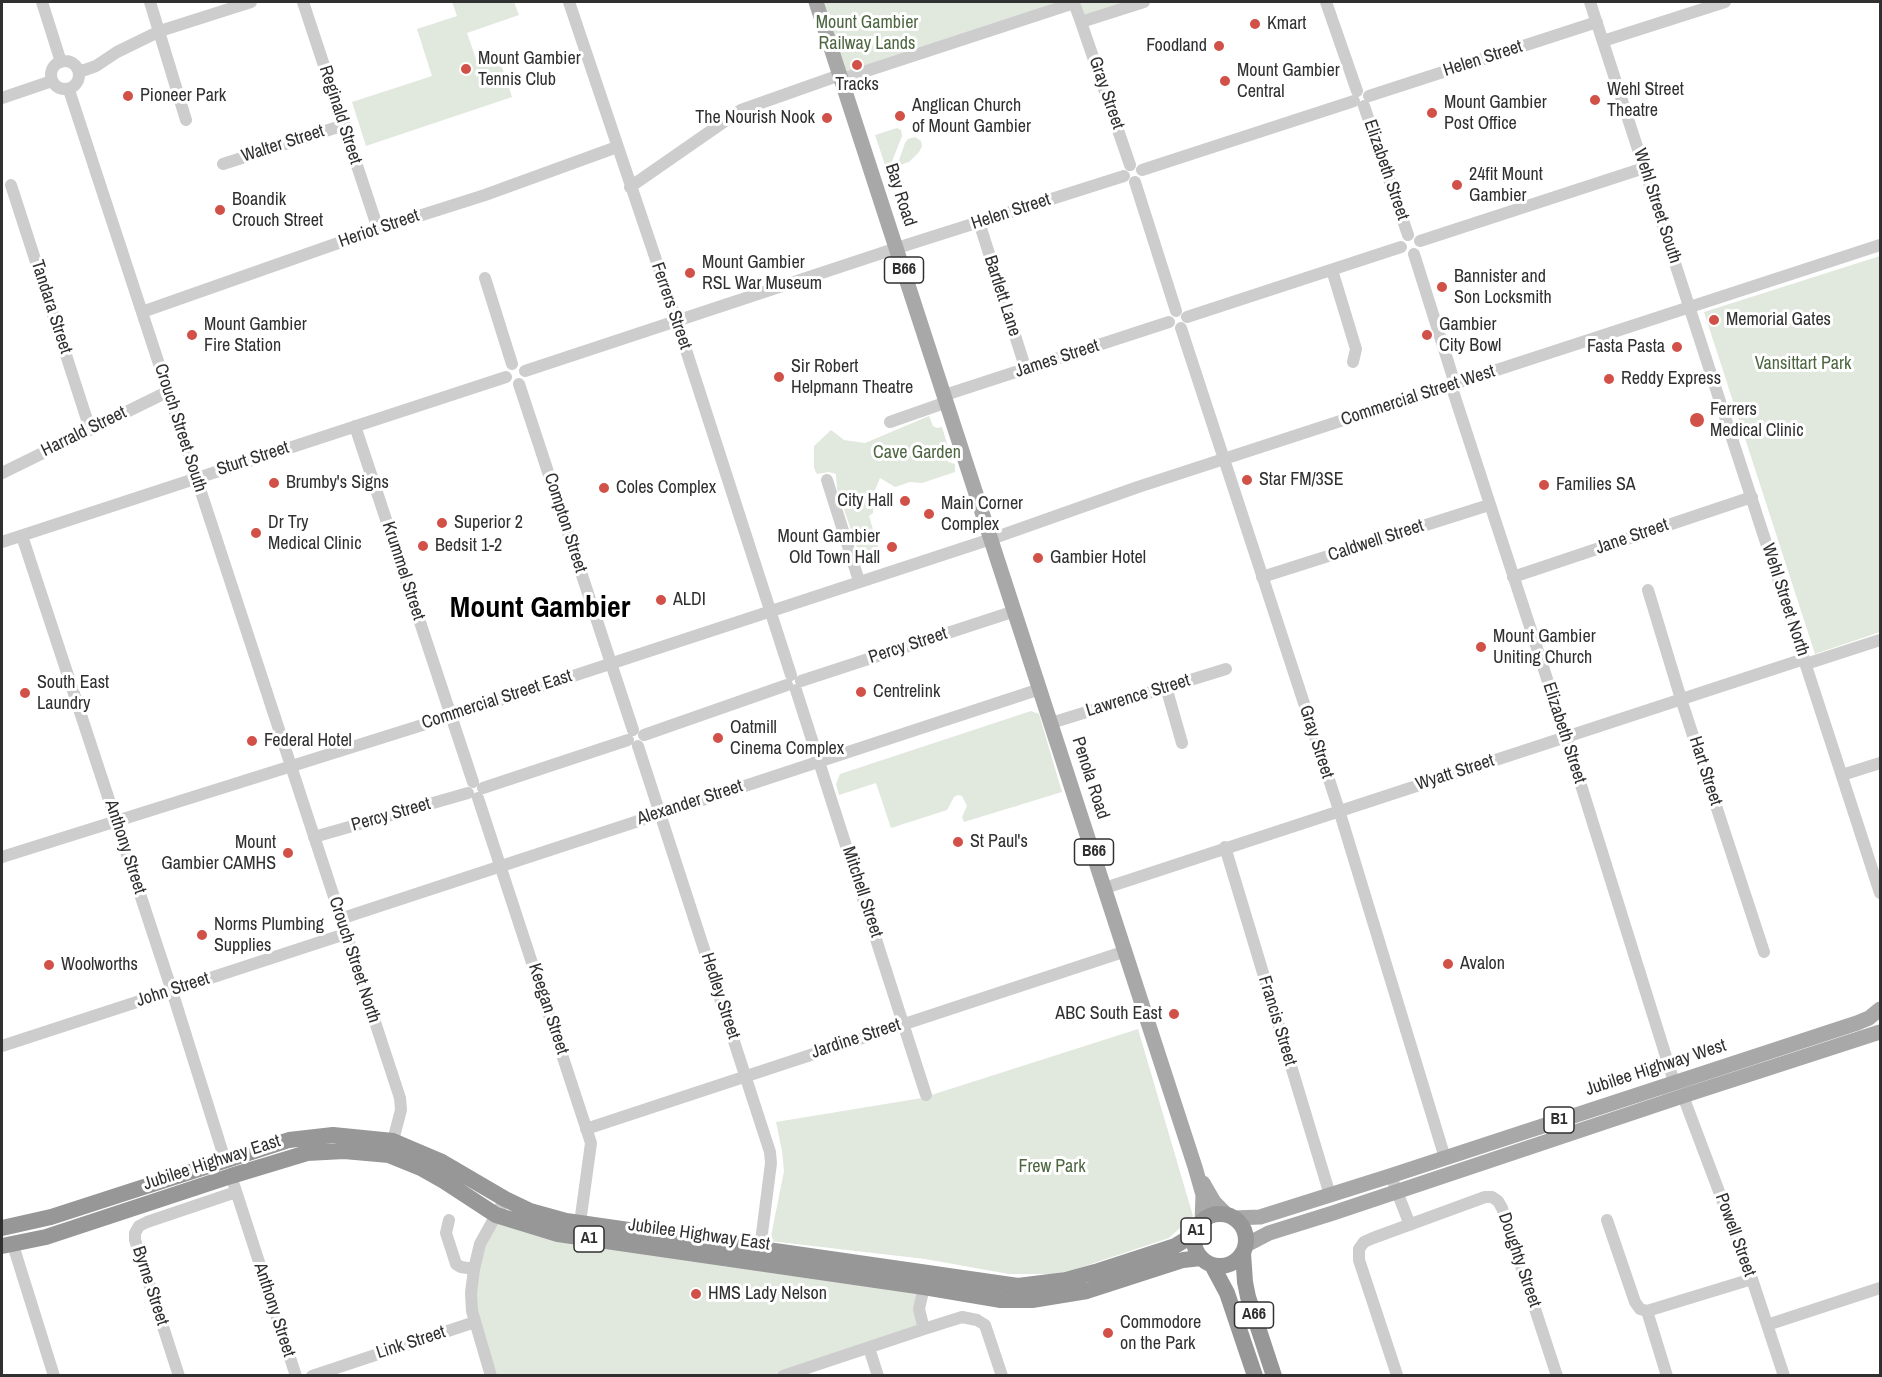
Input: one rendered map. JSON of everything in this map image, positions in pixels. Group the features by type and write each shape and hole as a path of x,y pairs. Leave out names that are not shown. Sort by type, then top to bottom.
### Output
{"highway":[{"name":"Jubilee Highway East","path":"391,1148 496,1215 558,1234 851,1270 1002,1292 1032,1300 1087,1291 1183,1260 1206,1262"},
{"name":"Jubilee Highway East","path":"2,1228 25,1224 82,1206 228,1168 307,1153 391,1148 440,1161 505,1199 531,1211 580,1223 760,1249 924,1287 1002,1292 1018,1286 1066,1280 1175,1246 1198,1228"},
{"name":"Jubilee Highway East","path":"7,1246 88,1223 228,1168"},
{"path":"82,1206 88,1223"},
{"name":"A1","path":"1210,1216 1230,1216 1245,1231 1245,1249 1234,1263 1227,1266 1206,1262 1196,1250 1198,1228 1210,1216"},
{"name":"A66","path":"1245,1249 1243,1271 1248,1298 1274,1376"},
{"name":"A66","path":"1206,1262 1227,1293 1255,1376"}],"main road":[{"name":"Bay Road","path":"816,2 991,539"},
{"name":"Penola Road","path":"991,539 1195,1167 1203,1195 1198,1228"},
{"name":"Jubilee Highway West","path":"1230,1216 1260,1217 1390,1176 1857,1023 1881,1009"},
{"name":"Jubilee Highway West","path":"1245,1249 1269,1233 1881,1032"},
{"name":"Penola Road","path":"1195,1167 1214,1202 1230,1216"}],"street":[{"path":"42,2 61,62"},
{"path":"150,2 186,120"},
{"path":"80,72 96,66 117,52 160,31 251,2"},
{"name":"Reginald Street","path":"303,2 378,229"},
{"name":"Ferrers Street","path":"569,2 677,322 770,610"},
{"path":"630,187 741,110 1074,3 1081,22 1144,2"},
{"name":"Elizabeth Street","path":"1326,2 1408,235"},
{"name":"Wehl Street South","path":"1590,2 1690,308"},
{"path":"1603,41 1725,2"},
{"name":"Gray Street","path":"1081,22 1133,173 1178,320 1339,810 1445,1158"},
{"name":"Helen Street","path":"897,248 1597,22"},
{"path":"61,62 72,63 80,72 78,82 69,90 58,88 52,81 53,69 61,62"},
{"path":"2,98 52,81"},
{"name":"Crouch Street South","path":"69,90 291,766"},
{"name":"Walter Street","path":"223,164 344,125"},
{"name":"Heriot Street","path":"142,312 378,229 485,195 617,147"},
{"path":"1420,241 1644,168"},
{"name":"Tandara Street","path":"11,185 90,429"},
{"name":"Bartlett Lane","path":"979,222 1026,370"},
{"path":"1408,235 1416,236 1420,241 1420,247 1414,254 1405,252 1401,247 1401,241 1408,235"},
{"name":"Commercial Street West","path":"991,539 1138,487 1881,244"},
{"name":"James Street","path":"890,422 1026,370 1401,247"},
{"path":"525,371 897,248"},
{"name":"Elizabeth Street","path":"1414,254 1489,505 1566,737 1674,1082"},
{"path":"1332,270 1356,349 1353,362"},
{"path":"485,278 512,364"},
{"name":"Wehl Street North","path":"1690,308 1880,889"},
{"path":"512,364 519,364 525,371 525,377 519,384 509,382 506,377 507,368 512,364"},
{"name":"Sturt Street","path":"2,542 506,377"},
{"name":"Compton Street","path":"519,384 610,663"},
{"name":"Harrald Street","path":"2,473 167,392"},
{"name":"Krummel Street","path":"355,426 452,716"},
{"path":"827,480 859,581"},
{"name":"Jane Street","path":"1513,577 1752,497"},
{"name":"Caldwell Street","path":"1263,577 1489,505"},
{"name":"Anthony Street","path":"22,536 296,1376"},
{"name":"Commercial Street East","path":"2,857 452,716 991,539"},
{"name":"Hart Street","path":"1648,590 1681,699 1764,952"},
{"name":"Mitchell Street","path":"770,610 926,1095"},
{"name":"Percy Street","path":"314,837 476,790 1015,611"},
{"name":"Wyatt Street","path":"1105,888 1681,699 1881,640"},
{"name":"Hedley Street","path":"610,663 661,813 770,1152 771,1163 760,1249"},
{"name":"Lawrence Street","path":"1051,723 1226,669"},
{"path":"1166,687 1182,743"},
{"name":"Alexander Street","path":"340,919 1040,689"},
{"name":"Keegan Street","path":"452,716 591,1143 580,1223"},
{"path":"1842,775 1881,763"},
{"name":"Crouch Street North","path":"291,766 400,1098 401,1110 391,1148"},
{"name":"Francis Street","path":"1225,847 1330,1195"},
{"name":"John Street","path":"2,1046 345,933"},
{"name":"Jardine Street","path":"586,1129 1126,951"},
{"name":"Powell Street","path":"1683,1096 1752,1279 1784,1376"},
{"path":"1390,1176 1410,1224 1367,1240 1358,1252 1360,1265 1397,1375"},
{"name":"Byrne Street","path":"179,1376 135,1240 135,1233 139,1226 147,1222 236,1192"},
{"name":"Doughty Street","path":"1410,1224 1485,1197 1492,1197 1498,1201 1557,1376"},
{"path":"492,1376 472,1311 471,1293 480,1244 505,1199"},
{"path":"449,1220 446,1233 456,1264 474,1269"},
{"path":"1607,1220 1635,1302 1640,1310 1647,1311 1752,1279"},
{"path":"7,1246 54,1376"},
{"path":"924,1287 919,1309 924,1329"},
{"path":"1767,1325 1881,1288"},
{"path":"1647,1311 1667,1376"},
{"path":"783,1376 962,1317 977,1320 985,1325 1002,1376"},
{"name":"Link Street","path":"312,1376 475,1322"},
{"path":"869,1347 878,1376"}],"green space":[{"name":"Mount Gambier Tennis Club","path":"452,2 514,2 519,15 467,33 477,62 498,55 512,97 366,146 352,102 432,76 417,29 457,16"},
{"name":"Mount Gambier Railway Lands","path":"820,2 1069,2 843,75"},
{"path":"1077,2 1133,2 1083,19"},
{"path":"897,128 901,130 902,136 891,164 886,168 875,135"},
{"path":"915,137 921,141 922,146 919,152 909,162 897,166 905,143 908,139"},
{"name":"Vansittart Park","path":"1880,256 1880,632 1815,654 1704,312"},
{"name":"Cave Garden","path":"929,416 933,426 942,427 951,457 948,458 948,462 955,464 955,472 922,483 910,482 895,487 880,478 873,495 873,513 869,516 880,553 861,559 837,489 836,474 829,472 817,474 814,468 814,446 831,430 844,440 865,443"},
{"path":"1031,711 1039,714 1062,792 964,822 962,817 967,806 962,796 958,795 954,797 947,810 891,828 876,783 839,795 836,784 840,774"},
{"name":"Frew Park","path":"1138,1029 1193,1216 1169,1238 1070,1271 1050,1274 1009,1274 925,1259 770,1241 784,1171 776,1122 922,1098"},
{"path":"496,1221 919,1291 921,1326 773,1375 496,1376 474,1307 477,1269 484,1244"}],"place":[{"name":"Kmart","path":"1255,24"},
{"name":"Foodland","path":"1219,46"},
{"name":"Tracks","path":"857,65"},
{"name":"Mount Gambier Tennis Club","path":"466,69"},
{"name":"Mount Gambier Central","path":"1225,81"},
{"name":"Pioneer Park","path":"128,96"},
{"name":"Wehl Street Theatre","path":"1595,100"},
{"name":"Mount Gambier Post Office","path":"1432,113"},
{"name":"Anglican Church of Mount Gambier","path":"900,116"},
{"name":"The Nourish Nook","path":"827,118"},
{"name":"24fit Mount Gambier","path":"1457,185"},
{"name":"Boandik Crouch Street","path":"220,210"},
{"name":"Mount Gambier RSL War Museum","path":"690,273"},
{"name":"Bannister and Son Locksmith","path":"1442,287"},
{"name":"Memorial Gates","path":"1714,320"},
{"name":"Mount Gambier Fire Station","path":"192,335"},
{"name":"Gambier City Bowl","path":"1427,335"},
{"name":"Fasta Pasta","path":"1677,347"},
{"name":"Sir Robert Helpmann Theatre","path":"779,377"},
{"name":"Reddy Express","path":"1609,379"},
{"name":"Ferrers Medical Clinic","path":"1697,420"},
{"name":"Star FM/3SE","path":"1247,480"},
{"name":"Brumby's Signs","path":"274,483"},
{"name":"Families SA","path":"1544,485"},
{"name":"Coles Complex","path":"604,488"},
{"name":"City Hall","path":"905,501"},
{"name":"Main Corner Complex","path":"929,514"},
{"name":"Superior 2","path":"442,523"},
{"name":"Dr Try Medical Clinic","path":"256,533"},
{"name":"Bedsit 1-2","path":"423,546"},
{"name":"Mount Gambier Old Town Hall","path":"892,547"},
{"name":"Gambier Hotel","path":"1038,558"},
{"name":"ALDI","path":"661,600"},
{"name":"Mount Gambier Uniting Church","path":"1481,647"},
{"name":"Centrelink","path":"861,692"},
{"name":"South East Laundry","path":"25,693"},
{"name":"Oatmill Cinema Complex","path":"718,738"},
{"name":"Federal Hotel","path":"252,741"},
{"name":"St Paul's","path":"958,842"},
{"name":"Mount Gambier CAMHS","path":"288,853"},
{"name":"Norms Plumbing Supplies","path":"202,935"},
{"name":"Avalon","path":"1448,964"},
{"name":"Woolworths","path":"49,965"},
{"name":"ABC South East","path":"1174,1014"},
{"name":"HMS Lady Nelson","path":"696,1294"},
{"name":"Commodore on the Park","path":"1108,1333"}],"district":[{"name":"Mount Gambier","path":"540,609"}]}
